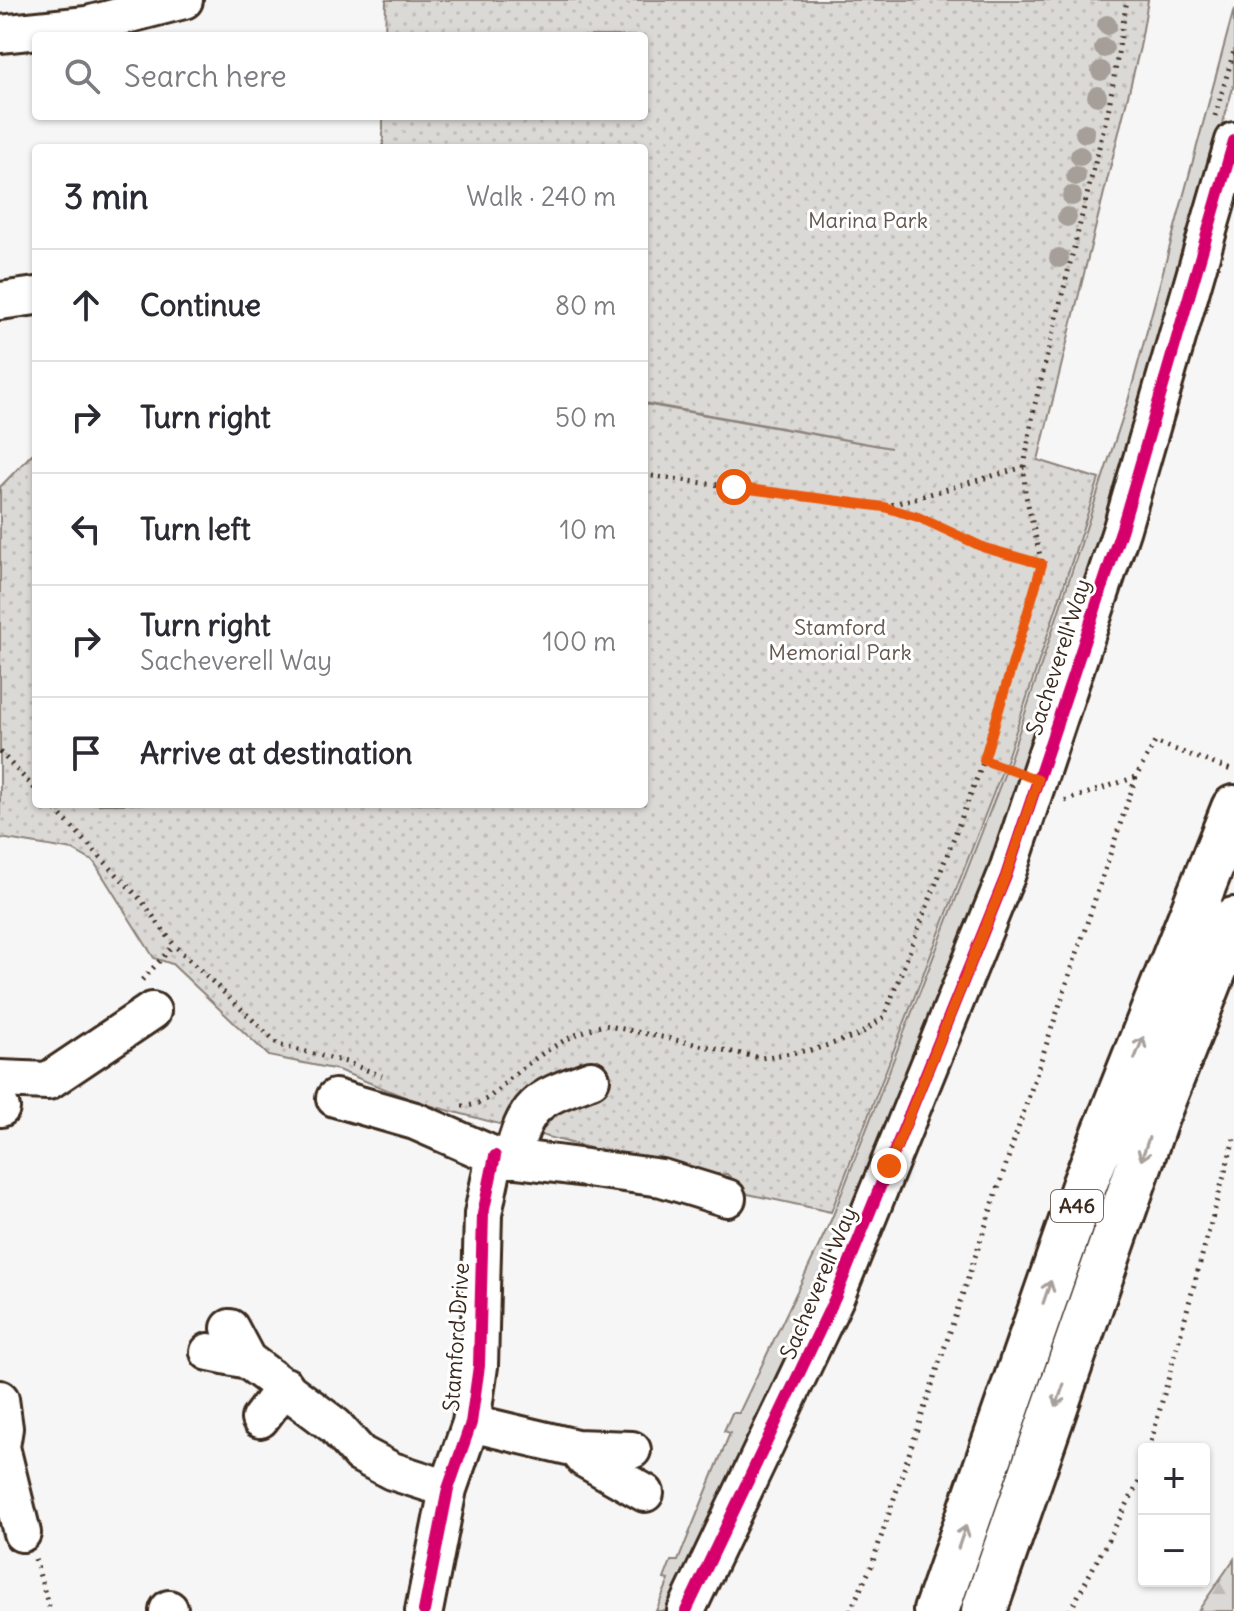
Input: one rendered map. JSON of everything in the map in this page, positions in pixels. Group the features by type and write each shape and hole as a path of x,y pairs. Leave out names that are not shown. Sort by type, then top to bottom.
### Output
{"highway":[{"name":"A46","path":"936,1611 1085,1183 1234,808"},
{"name":"A46","path":"984,1611 1155,1120 1234,920"}],"street":[{"path":"0,34 87,25 184,0"},
{"name":"Sacheverell Way","path":"686,1611 835,1298 1006,876 1020,774 1122,528 1222,136"},
{"path":"0,301 32,297"},
{"path":"5,1067 48,1081 152,1011"},
{"name":"Stamford Drive","path":"424,1611 448,1489 471,1423 479,1366 483,1214 504,1157 533,1105 591,1079"},
{"path":"335,1098 415,1121 504,1157 662,1178 727,1198"},
{"path":"220,1340 335,1426 360,1454 392,1471 448,1489"},
{"path":"260,1419 285,1386"},
{"path":"0,1399 6,1495 22,1533"},
{"path":"471,1423 576,1448 632,1450"},
{"path":"576,1448 585,1459 645,1493"}],"path":[{"path":"450,1102 465,1107 492,1098 514,1075 578,1031 604,1025 761,1058 816,1049 859,1035 884,1017 984,760 1042,564 1025,492 1024,467 1034,408 1109,107 1127,0"},
{"path":"1222,136 1234,51"},
{"path":"884,507 1024,467"},
{"path":"648,476 884,507 918,517 985,548 1042,564"},
{"path":"850,1611 871,1567 1136,777 1155,742 1234,771"},
{"path":"0,752 32,786"},
{"path":"984,760 1020,774 1057,804 1136,777"},
{"path":"54,808 142,901 174,945 279,1045 346,1062 391,1079"},
{"path":"1151,1443 1234,1139"},
{"path":"1070,1611 1138,1484"},
{"path":"22,1533 31,1545 50,1611"}],"green space":[{"name":"Stamford Memorial Park","path":"386,0 1148,0 1140,47 1038,460 1099,479 1006,761 831,1212 748,1194 727,1174 691,1175 417,1102 338,1070 269,1056 172,964 154,958 94,862 73,850 0,838 0,487 32,454 32,808 648,808 648,405 891,448 648,404 648,144 383,144 383,120 648,120 648,32 385,32"},
{"path":"1234,9 1234,84 1090,576 1026,770 955,962 879,1149 670,1611 656,1611 669,1580 664,1579 671,1561 678,1561 730,1433 724,1431 732,1413 739,1413 832,1218 1009,762 1128,401"},
{"path":"1234,1559 1234,1611 1198,1611"}],"cycle path":[{"path":"686,1611 835,1298 1006,876 1122,528 1234,141"},
{"path":"424,1611 448,1489 471,1423 479,1366 483,1214 495,1156"}],"route":[{"path":"734,487 884,507 918,517 985,548 1042,564 984,760 1038,780 1006,876 889,1166"}],"park label":[{"name":"Marina Park","path":"868,220"}]}
